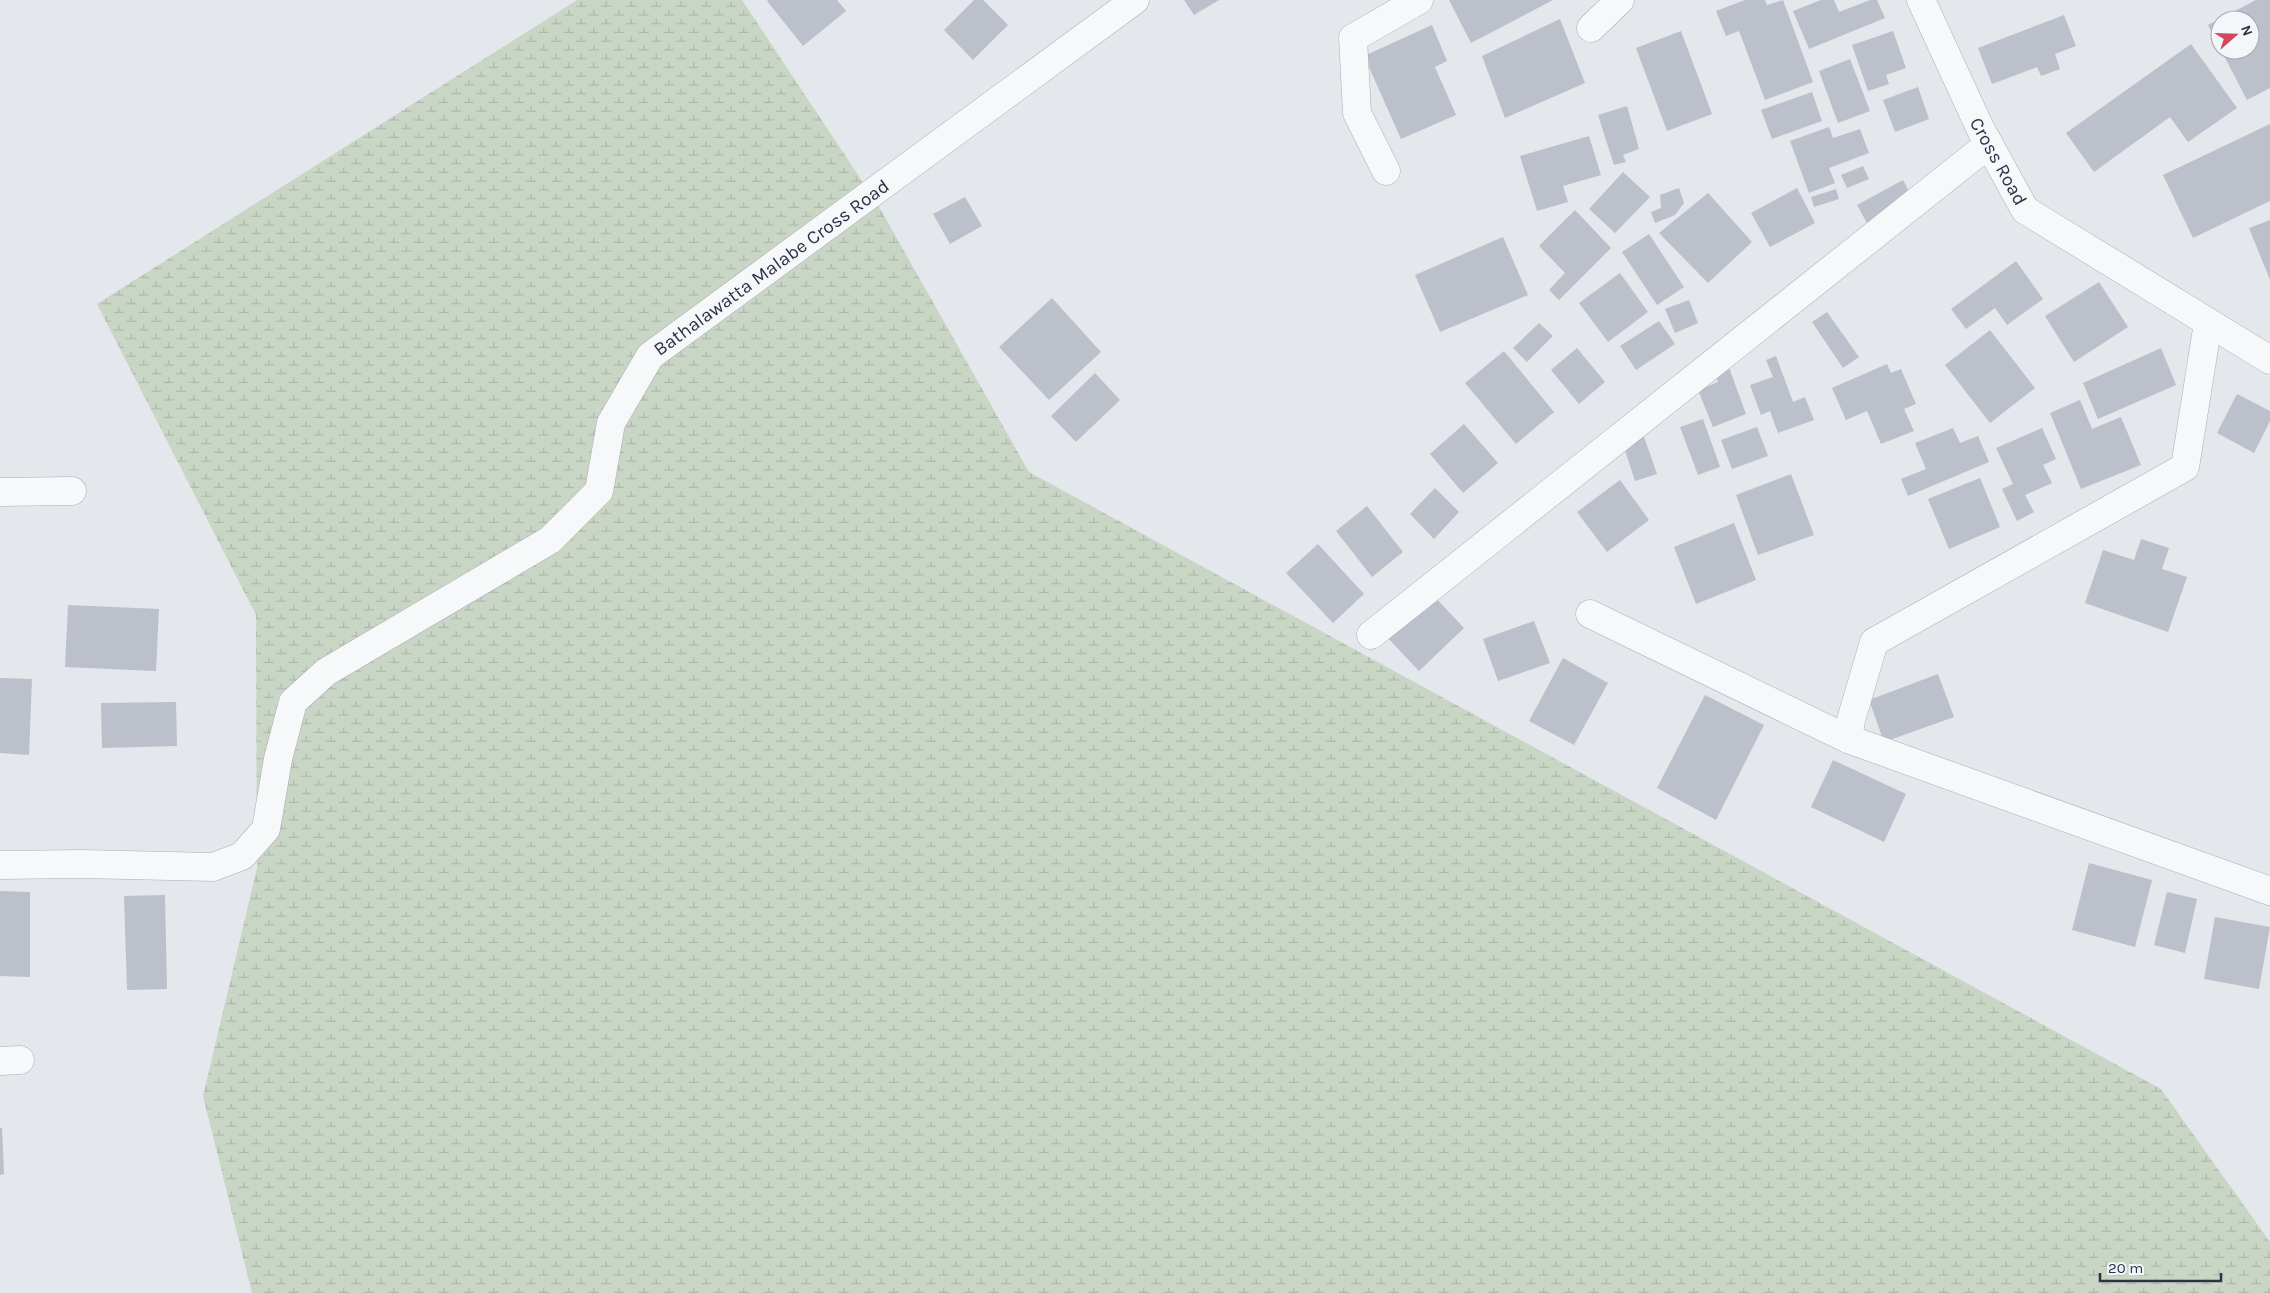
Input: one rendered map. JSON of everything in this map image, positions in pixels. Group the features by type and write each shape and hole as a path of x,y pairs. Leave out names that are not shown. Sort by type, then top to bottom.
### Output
{"street":[{"name":"Bathalawatta Malabe Cross Road","path":"0,865 82,864 213,867 242,856 266,829 278,759 293,702 326,672 550,540 599,491 611,423 650,356 1135,0"},
{"path":"1386,171 1357,113 1353,38 1419,0"},
{"path":"1591,28 1620,0"},
{"name":"Cross Road","path":"1920,0 1980,128 2025,210 2270,360"},
{"path":"1371,635 1989,144"},
{"path":"1848,740 1851,720 1874,642 2185,467 2208,323"},
{"path":"0,492 72,491"},
{"path":"1590,614 1848,740 2270,891"}],"green space":[{"path":"577,0 742,0 878,205 1029,472 2161,1089 2270,1242 2270,1293 252,1293 203,1096 257,868 256,615 97,304"}],"building":[{"path":"768,0 837,0 846,11 803,46"},
{"path":"974,0 983,0 1008,25 973,60 944,30"},
{"path":"1184,0 1219,0 1194,15"},
{"path":"1449,0 1553,0 1471,43"},
{"path":"1745,0 1765,0 1767,5 1783,0 1813,82 1765,100 1739,31 1726,36 1716,11"},
{"path":"1821,0 1834,0 1839,12 1870,0 1877,0 1885,18 1809,49 1793,11"},
{"path":"2256,0 2270,0 2270,88 2247,100 2226,60 2260,60 2260,10 2237,10"},
{"path":"2064,15 2076,46 2055,54 2060,69 2041,76 2037,67 1992,84 1978,48"},
{"path":"1560,19 1585,83 1505,118 1482,56"},
{"path":"1432,25 1447,61 1435,67 1456,115 1401,139 1364,56"},
{"path":"1681,31 1712,114 1667,131 1636,48"},
{"path":"1893,31 1906,68 1886,75 1889,84 1868,91 1852,45"},
{"path":"2191,44 2237,108 2188,142 2170,117 2094,172 2066,133"},
{"path":"1850,59 1870,111 1838,123 1819,71"},
{"path":"1918,87 1929,119 1895,132 1883,100"},
{"path":"1812,92 1822,121 1772,139 1761,110"},
{"path":"1627,106 1639,149 1623,155 1626,162 1614,165 1598,115"},
{"path":"2270,124 2270,201 2193,238 2163,175"},
{"path":"1829,127 1833,138 1860,129 1869,153 1829,168 1835,183 1809,193 1790,141"},
{"path":"1589,136 1601,175 1563,186 1568,202 1537,211 1520,156"},
{"path":"1863,166 1869,179 1847,188 1841,175"},
{"path":"1623,172 1650,197 1615,233 1589,209"},
{"path":"1903,180 1913,199 1867,223 1857,205"},
{"path":"1679,188 1684,203 1675,215 1655,223 1651,212 1661,208 1660,195"},
{"path":"1797,188 1815,223 1770,247 1751,213"},
{"path":"1836,189 1839,199 1814,207 1811,197"},
{"path":"1708,193 1752,242 1708,283 1659,233"},
{"path":"965,197 982,226 950,244 933,214"},
{"path":"1575,210 1611,248 1559,300 1549,290 1565,273 1539,246"},
{"path":"2270,220 2270,280 2249,228"},
{"path":"1649,234 1684,287 1657,305 1622,252"},
{"path":"1503,237 1528,295 1440,332 1415,275"},
{"path":"2016,261 2043,299 2007,325 1995,308 1966,329 1951,309"},
{"path":"1620,273 1648,312 1608,342 1579,303"},
{"path":"2099,282 2128,327 2074,362 2045,316"},
{"path":"1052,298 1101,352 1049,400 999,347"},
{"path":"1689,300 1698,323 1675,333 1665,309"},
{"path":"1827,312 1859,357 1843,368 1812,322"},
{"path":"1659,321 1675,344 1636,370 1620,346"},
{"path":"1539,323 1553,336 1527,362 1513,348"},
{"path":"1990,330 2035,388 1990,423 1945,365"},
{"path":"1577,348 1605,382 1579,404 1551,370"},
{"path":"2161,348 2176,385 2098,419 2083,383"},
{"path":"1504,351 1554,412 1516,444 1465,383"},
{"path":"1776,356 1793,402 1805,397 1814,420 1778,433 1770,411 1761,415 1750,385 1773,377 1766,360"},
{"path":"1727,362 1746,414 1713,427 1698,390 1718,382 1712,368"},
{"path":"1887,364 1891,373 1901,369 1916,404 1904,409 1914,431 1881,444 1867,411 1846,420 1832,388"},
{"path":"1095,373 1120,400 1076,442 1051,416"},
{"path":"2237,394 2270,411 2270,421 2254,453 2217,433"},
{"path":"2080,400 2092,429 2121,417 2141,465 2081,489 2050,413"},
{"path":"1703,419 1720,467 1698,475 1680,427"},
{"path":"1464,424 1498,463 1463,493 1430,454"},
{"path":"1757,427 1768,456 1732,469 1721,440"},
{"path":"1953,428 1960,443 1978,436 1989,462 1908,496 1901,479 1926,469 1915,443"},
{"path":"2042,428 2056,459 2043,465 2052,483 2025,495 2034,512 2017,521 2002,489 2013,484 1996,448"},
{"path":"1642,431 1657,474 1635,481 1621,438"},
{"path":"1791,474 1814,535 1758,555 1736,495"},
{"path":"1980,478 2000,527 1949,549 1928,499"},
{"path":"1620,480 1649,520 1607,552 1577,512"},
{"path":"1435,488 1459,512 1434,539 1410,514"},
{"path":"1367,506 1403,552 1372,577 1336,531"},
{"path":"1734,523 1756,580 1696,604 1674,547"},
{"path":"2141,539 2169,548 2162,569 2187,577 2168,632 2085,603 2103,550 2134,560"},
{"path":"1318,544 1364,594 1333,623 1286,573"},
{"path":"1430,592 1464,628 1419,671 1385,635"},
{"path":"68,605 159,609 156,671 65,667"},
{"path":"1534,621 1550,663 1498,681 1483,639"},
{"path":"1563,658 1608,683 1574,745 1529,721"},
{"path":"1938,674 1954,717 1884,742 1869,700"},
{"path":"0,678 32,679 29,755 0,753"},
{"path":"1705,695 1764,725 1716,820 1657,788"},
{"path":"176,702 177,746 102,748 101,703"},
{"path":"1833,760 1906,794 1884,842 1811,807"},
{"path":"2089,863 2152,880 2135,947 2072,930"},
{"path":"0,891 30,892 30,977 0,976"},
{"path":"2167,892 2197,899 2185,953 2154,945"},
{"path":"165,895 167,989 127,990 124,896"},
{"path":"2215,917 2270,927 2259,989 2204,979"},
{"path":"0,1128 2,1128 4,1174 0,1175"}]}
